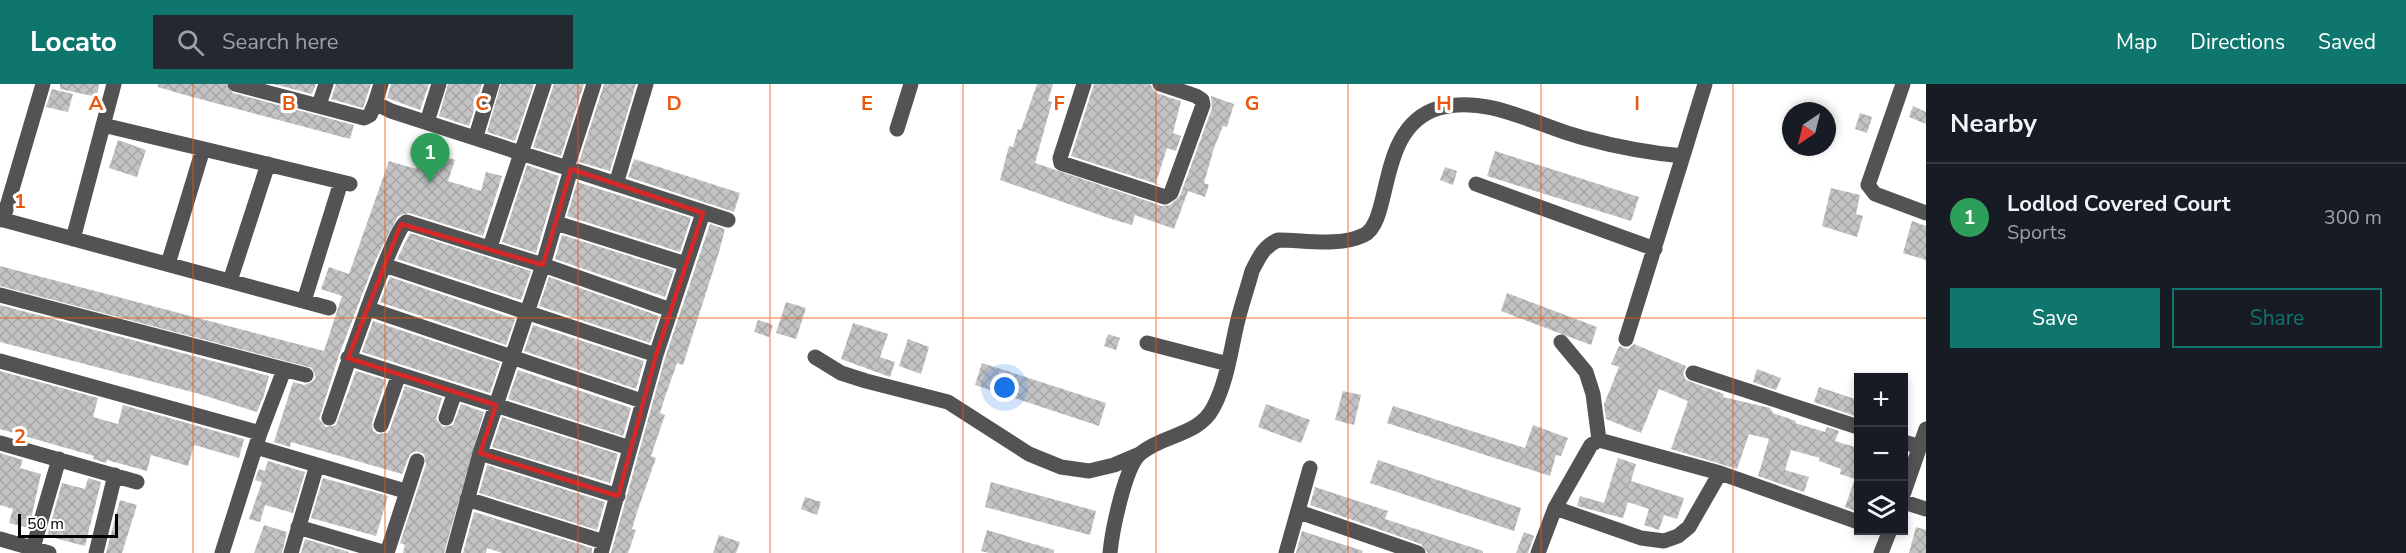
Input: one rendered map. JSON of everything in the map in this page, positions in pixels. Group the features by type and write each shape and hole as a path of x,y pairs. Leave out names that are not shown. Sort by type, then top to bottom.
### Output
{"street":[{"path":"43,84 2,220 329,308"},
{"path":"73,239 114,84"},
{"path":"234,84 272,89 364,118 370,115 381,84"},
{"path":"319,105 326,84"},
{"path":"427,122 439,84"},
{"path":"476,136 492,84"},
{"path":"490,247 544,84"},
{"path":"453,553 480,453 556,223 569,168 594,84"},
{"path":"616,184 646,84"},
{"path":"897,129 911,84"},
{"path":"1084,84 1060,158 1061,163 1165,197 1171,193 1203,105 1202,100 1196,96 1160,84"},
{"path":"1626,339 1705,84"},
{"path":"1903,84 1868,185 1875,194 1926,213"},
{"path":"375,103 728,220"},
{"path":"815,357 841,373 948,402 1029,454 1061,466 1089,471 1114,465 1140,454 1204,422 1214,408 1252,271 1264,249 1278,240 1352,240 1367,234 1374,225 1390,162 1402,137 1416,122 1436,109 1455,104 1511,112 1582,138 1653,153 1683,156"},
{"path":"103,125 346,183 304,301"},
{"path":"168,264 203,149"},
{"path":"230,281 268,164"},
{"path":"1476,184 1655,249"},
{"path":"467,499 603,547 642,401 703,213"},
{"path":"329,418 348,358 369,309 384,265 399,228 406,222 490,247 671,310"},
{"path":"556,223 686,264"},
{"path":"384,265 656,355"},
{"path":"0,294 306,375"},
{"path":"369,309 642,401"},
{"path":"1561,342 1586,372 1593,394 1599,440"},
{"path":"1147,343 1228,364"},
{"path":"348,358 630,448"},
{"path":"0,361 258,440 317,465 405,491"},
{"path":"222,553 258,440 284,370"},
{"path":"1692,373 1854,426"},
{"path":"381,425 399,374"},
{"path":"446,418 455,392"},
{"path":"1908,481 1926,429"},
{"path":"1538,553 1555,508 1591,445 1599,440 1720,473 1854,521"},
{"path":"0,443 137,482"},
{"path":"1908,443 1920,447"},
{"path":"480,453 618,496"},
{"path":"1110,553 1128,477 1140,454"},
{"path":"0,539 42,552 58,459"},
{"path":"298,527 386,553 417,461"},
{"path":"291,553 317,465"},
{"path":"1286,553 1310,468"},
{"path":"1555,508 1641,538 1664,541 1678,536 1689,527 1720,473"},
{"path":"96,553 115,475"},
{"path":"1908,503 1926,509"},
{"path":"1299,512 1418,553"},
{"path":"1881,553 1886,535"}],"highlighted area":[{"path":"571,169 703,213 656,355 618,496 480,453 496,405 348,358 401,224 543,265"}],"building":[{"path":"60,84 99,84 97,97 60,89"},
{"path":"158,84 226,84 233,93 354,125 350,139 185,95 158,87"},
{"path":"273,84 316,84 312,94"},
{"path":"336,84 371,84 363,108 331,99"},
{"path":"391,84 429,84 420,110 387,98"},
{"path":"448,84 482,84 469,126 439,116"},
{"path":"501,84 534,84 515,141 487,132"},
{"path":"554,84 584,84 561,156 533,147"},
{"path":"604,84 636,84 610,171 579,162"},
{"path":"1037,84 1053,84 1048,101 1052,102 1035,163 1162,206 1170,205 1180,196 1212,108 1211,96 1234,104 1227,127 1223,126 1214,148 1204,183 1209,185 1205,197 1188,191 1174,229 1135,215 1132,225 1000,180 1009,146 1013,147 1018,129 1021,130"},
{"path":"1094,84 1150,84 1156,93 1181,101 1173,133 1181,136 1176,151 1167,148 1156,183 1163,186 1071,156"},
{"path":"52,89 73,94 68,112 46,107"},
{"path":"1913,106 1926,112 1926,124 1909,117"},
{"path":"1860,113 1872,117 1867,133 1855,129"},
{"path":"118,140 146,150 137,177 109,168"},
{"path":"422,149 455,160 448,181 481,191 486,172 502,176 483,236 409,213 398,216 375,261 339,355 319,419 326,427 336,425 356,371 386,380 372,422 373,431 378,434 387,433 390,429 405,386 442,398 436,419 443,427 453,425 461,404 484,412 444,553 403,553 405,545 400,543 426,464 424,454 416,451 410,454 402,474 291,442 290,447 274,442 293,382 304,385 312,382 316,377 312,368 0,286 0,266 324,351 342,296 321,289 329,267 349,274 389,161 416,169"},
{"path":"1495,151 1639,197 1631,221 1487,176"},
{"path":"634,159 740,193 734,212 628,177"},
{"path":"527,165 559,176 536,253 502,242"},
{"path":"1445,167 1457,171 1453,185 1440,180"},
{"path":"577,182 691,218 680,252 567,216"},
{"path":"1831,188 1860,195 1856,214 1863,216 1857,237 1822,226"},
{"path":"1912,221 1926,226 1926,260 1903,253"},
{"path":"710,224 725,229 683,365 677,363 660,413 665,415 651,456 656,458 632,529 636,530 628,553 611,553 665,358"},
{"path":"410,233 531,271 521,300 397,259"},
{"path":"562,235 674,270 665,297 555,259"},
{"path":"390,277 515,319 506,345 380,302"},
{"path":"549,277 659,316 650,343 539,306"},
{"path":"1507,293 1597,327 1591,345 1501,311"},
{"path":"786,302 806,308 796,339 776,333"},
{"path":"0,305 269,376 264,395 257,412 196,393 0,342"},
{"path":"758,320 773,325 769,337 754,332"},
{"path":"373,321 500,363 490,393 362,352"},
{"path":"853,323 888,334 880,357 895,362 890,377 841,359"},
{"path":"533,325 644,361 636,389 524,351"},
{"path":"1108,334 1120,338 1116,350 1104,346"},
{"path":"908,339 929,347 921,374 899,366"},
{"path":"1634,344 1686,366 1683,374 1686,380 1724,394 1723,397 1770,408 1773,413 1796,421 1795,423 1825,432 1827,427 1839,431 1835,441 1854,447 1854,479 1840,474 1841,469 1819,461 1820,458 1791,450 1785,470 1809,477 1804,492 1758,476 1769,439 1749,434 1737,469 1671,449 1688,401 1659,389 1641,433 1606,419 1604,404 1619,367 1611,364 1619,346 1628,349"},
{"path":"982,363 1106,403 1099,426 975,385"},
{"path":"1757,369 1781,378 1776,390 1753,382"},
{"path":"518,370 631,408 623,436 508,399"},
{"path":"0,371 98,398 93,417 118,424 123,405 244,439 239,458 194,445 188,466 151,455 147,471 107,460 106,463 93,459 94,456 0,429"},
{"path":"1819,387 1854,399 1854,416 1814,402"},
{"path":"1343,391 1361,395 1354,425 1335,420"},
{"path":"1266,404 1310,420 1301,443 1258,427"},
{"path":"1393,406 1525,448 1533,425 1568,438 1561,456 1556,455 1550,476 1387,423"},
{"path":"502,417 618,454 610,483 492,447"},
{"path":"0,453 23,460 20,468 41,474 29,528 9,523 13,509 0,505"},
{"path":"1618,458 1636,464 1631,481 1684,498 1677,519 1664,515 1659,530 1644,525 1649,509 1628,502 1623,518 1577,506 1580,496 1604,503"},
{"path":"1378,460 1521,508 1514,531 1370,483"},
{"path":"268,461 305,472 293,513 265,505 260,522 249,519 262,482 255,480 259,469 265,471"},
{"path":"487,465 605,502 597,530 479,493"},
{"path":"88,478 101,482 85,546 47,536 62,483 85,489"},
{"path":"323,478 388,496 376,536 311,518"},
{"path":"991,482 1096,511 1090,535 985,507"},
{"path":"1854,482 1854,510 1845,507"},
{"path":"1315,487 1388,511 1385,519 1483,551 1483,553 1428,553 1421,544 1310,505"},
{"path":"805,497 821,502 817,515 801,509"},
{"path":"120,500 137,505 122,553 106,553"},
{"path":"474,512 592,548 592,553 502,553 487,548 486,553 463,553"},
{"path":"264,525 287,532 282,553 254,553"},
{"path":"1916,527 1926,530 1926,553 1909,553"},
{"path":"987,530 1054,550 1054,553 981,551"},
{"path":"1302,531 1363,551 1362,553 1296,553"},
{"path":"1524,532 1534,536 1528,553 1516,553"},
{"path":"719,535 740,542 736,553 713,553"},
{"path":"305,539 349,552 301,553"}],"place":[{"name":"Lodlod Covered Court","path":"430,183"}]}
